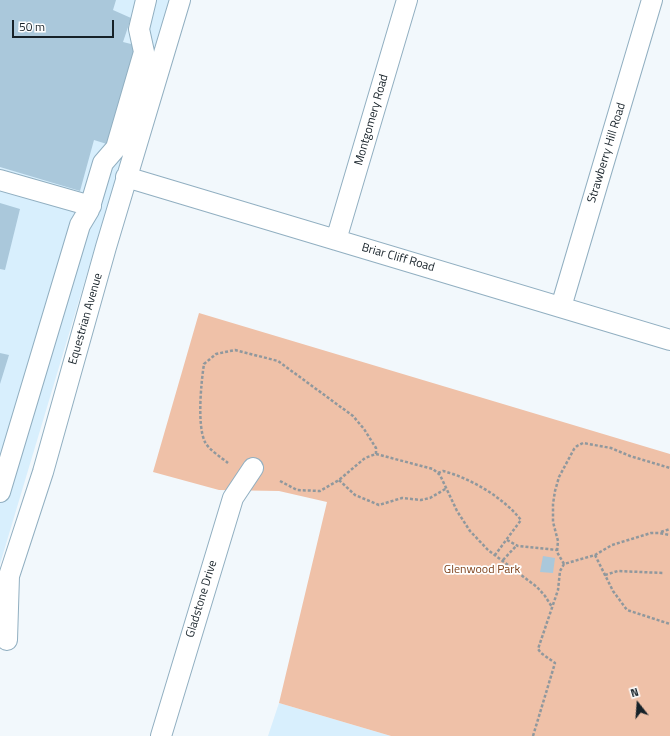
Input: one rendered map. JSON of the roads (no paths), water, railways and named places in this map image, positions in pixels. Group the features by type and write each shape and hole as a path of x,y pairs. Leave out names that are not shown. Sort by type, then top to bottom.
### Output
{"street":[{"path":"0,492 80,225 91,206 103,163 116,148 144,52 139,29 146,0"},
{"name":"Equestrian Avenue","path":"8,640 9,576 43,472 126,178 180,0"},
{"name":"Montgomery Road","path":"336,240 407,0"},
{"name":"Strawberry Hill Road","path":"561,306 652,0"},
{"name":"Briar Cliff Road","path":"126,178 561,306 670,340"},
{"path":"0,180 91,206"},
{"name":"Gladstone Drive","path":"161,736 232,498 253,468"}],"park label":[{"name":"Glenwood Park","path":"482,570"}]}
